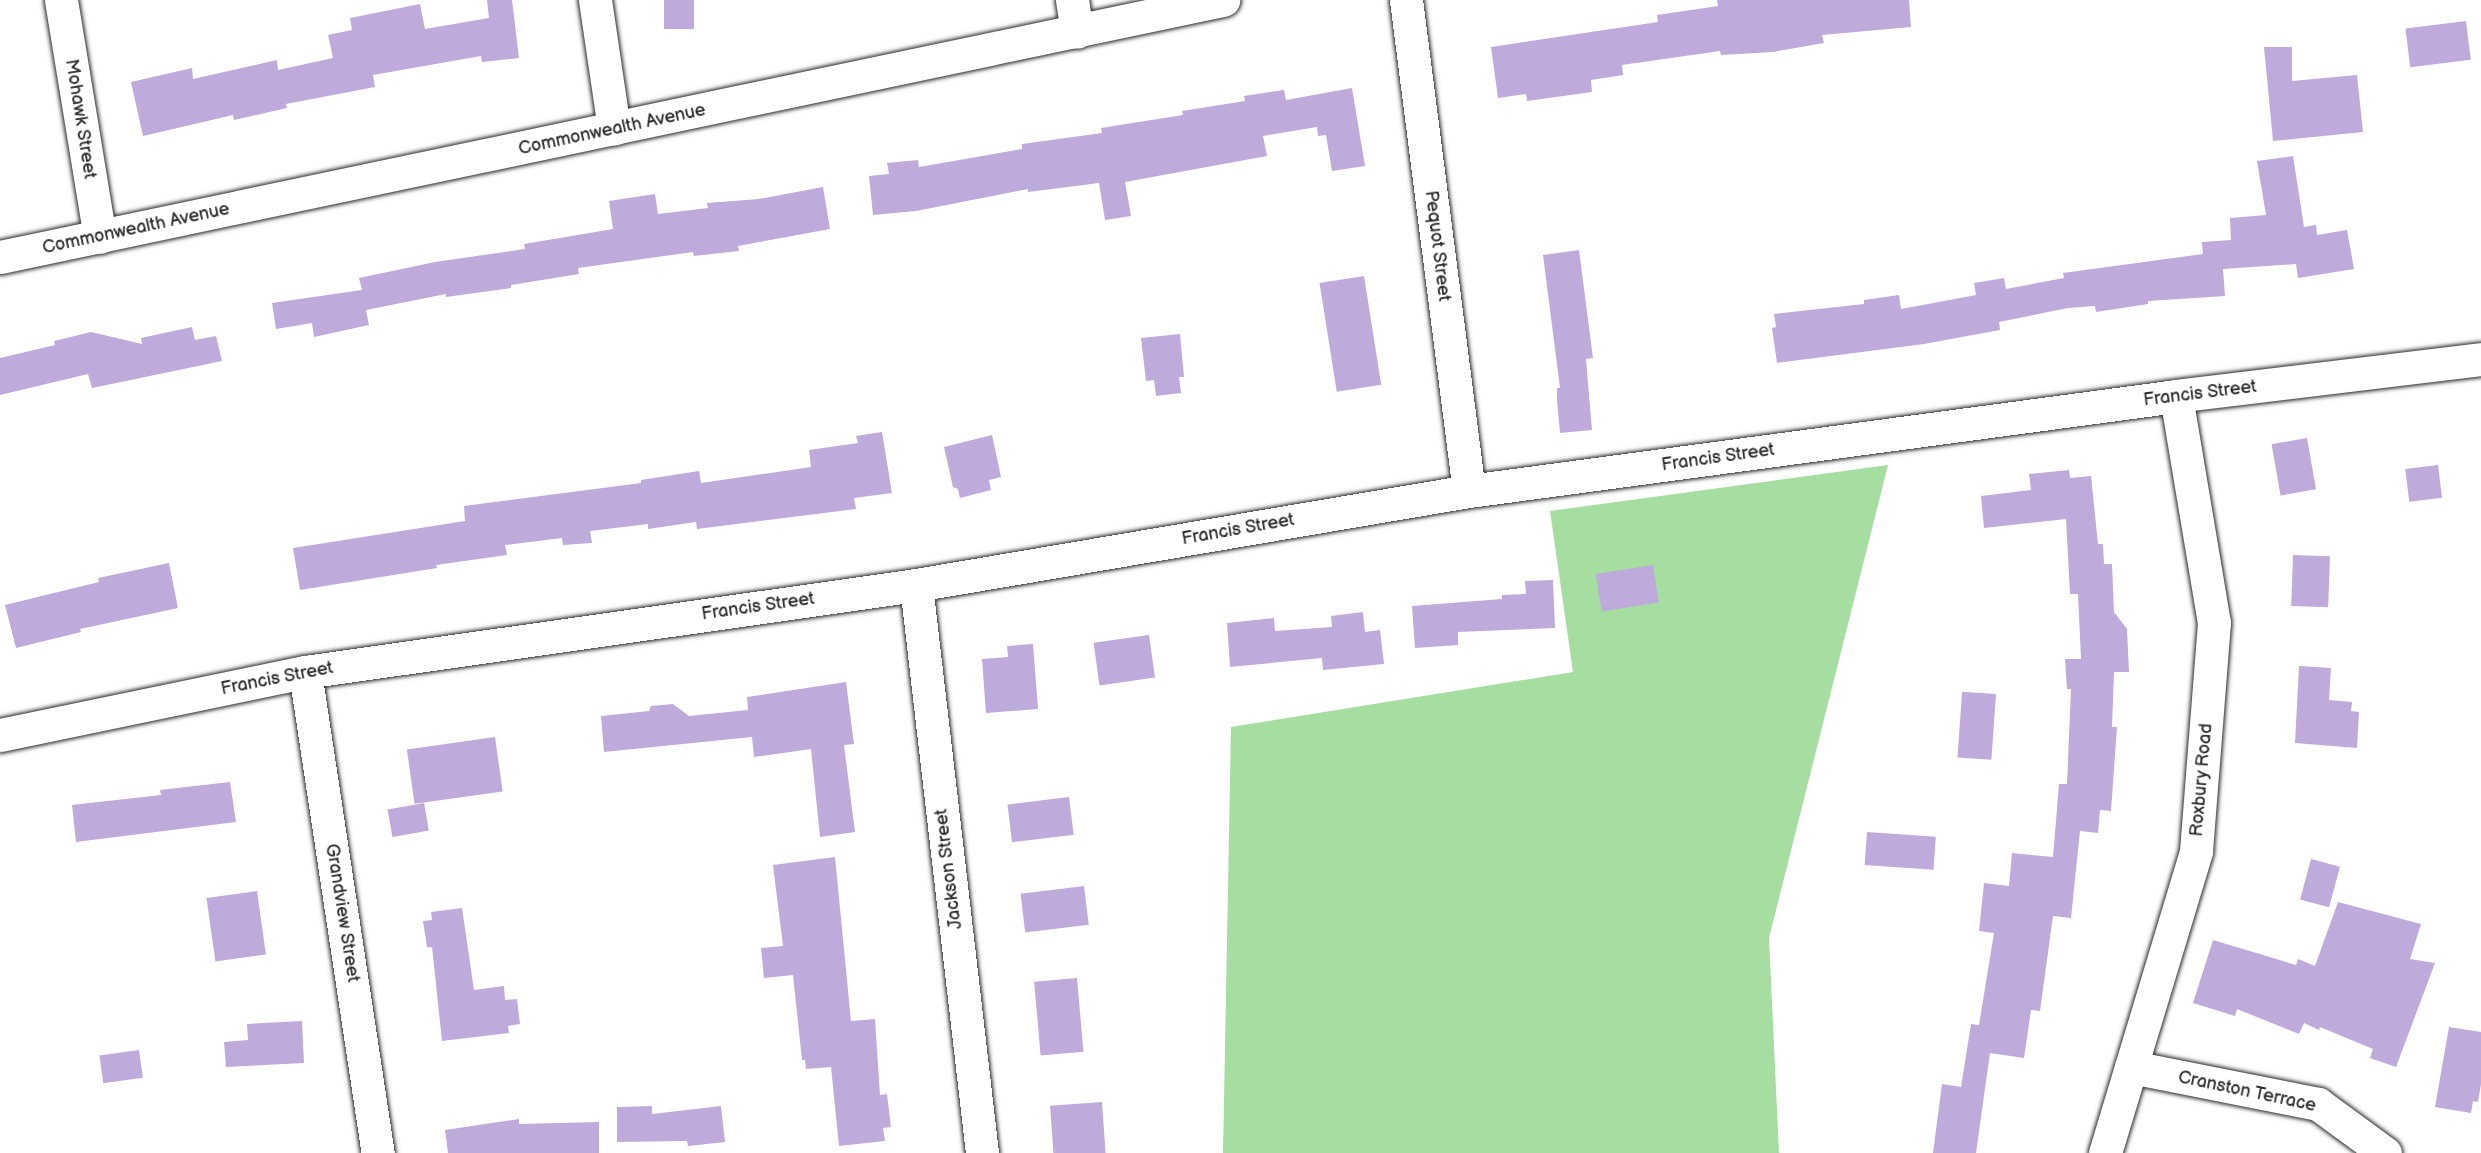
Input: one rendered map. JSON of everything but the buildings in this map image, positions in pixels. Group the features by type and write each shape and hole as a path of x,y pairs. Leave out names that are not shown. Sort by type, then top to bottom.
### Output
{"street":[{"name":"Mohawk Street","path":"61,0 100,237"},
{"path":"595,0 614,129"},
{"path":"1072,0 1077,32"},
{"name":"Commonwealth Avenue","path":"0,258 1223,0"},
{"name":"Pequot Street","path":"1406,0 1469,491"},
{"name":"Francis Street","path":"0,735 305,672 916,585 1469,491 2176,396 2481,359"},
{"name":"Roxbury Road","path":"2105,1153 2196,851 2214,623 2176,396"},
{"name":"Jackson Street","path":"916,585 982,1153"},
{"name":"Grandview Street","path":"305,672 378,1153"},
{"name":"Cranston Terrace","path":"2131,1068 2318,1104 2385,1153"}],"green space":[{"path":"1888,465 1769,938 1779,1153 1223,1153 1231,727 1573,672 1550,511"}]}
